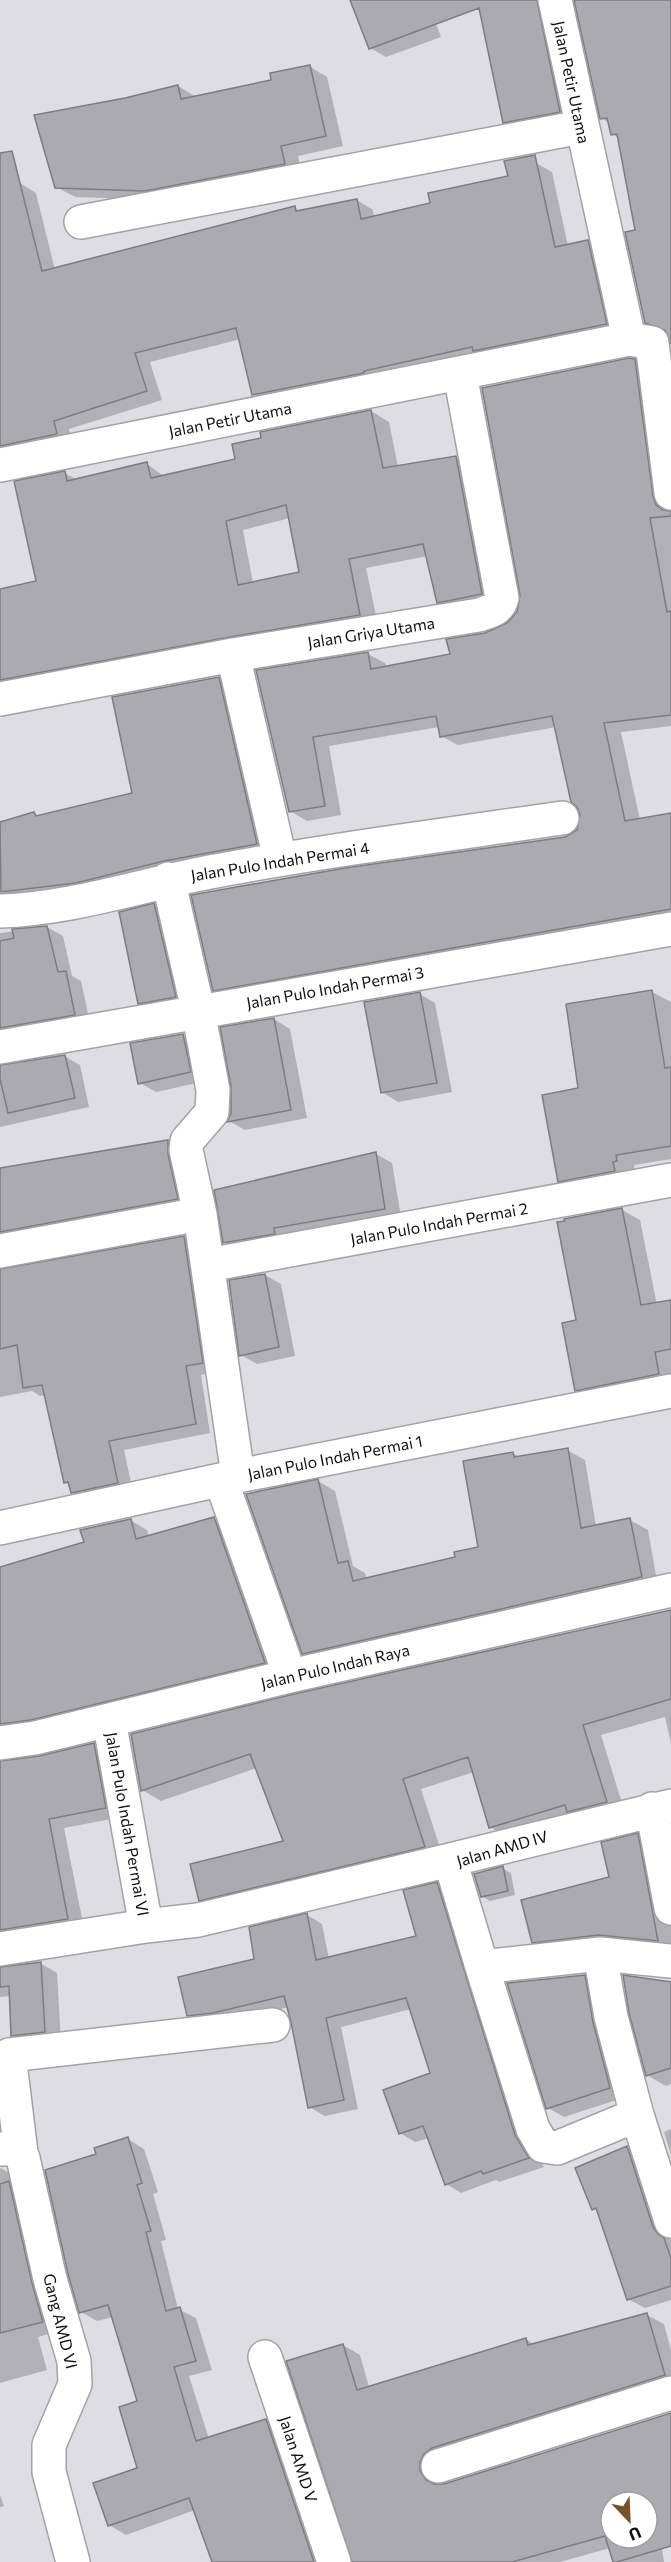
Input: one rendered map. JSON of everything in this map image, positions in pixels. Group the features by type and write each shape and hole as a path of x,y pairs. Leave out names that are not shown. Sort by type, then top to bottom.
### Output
{"street":[{"name":"Jalan Petir Utama","path":"0,465 629,339 555,0"},
{"path":"81,222 581,127"},
{"path":"629,339 652,343 671,493"},
{"name":"Jalan Griya Utama","path":"233,655 479,615 495,610 500,605 502,598 460,374"},
{"path":"0,699 233,655 280,859"},
{"name":"Jalan Pulo Indah Permai 4","path":"0,911 57,906 168,879 280,859 562,818"},
{"path":"168,879 198,1011 213,1096 212,1112 187,1142 186,1150 208,1265 230,1478 290,1676"},
{"name":"Jalan Pulo Indah Permai 3","path":"0,1047 671,929"},
{"name":"Jalan Pulo Indah Permai 2","path":"208,1265 671,1180"},
{"path":"0,1251 200,1214"},
{"name":"Jalan Pulo Indah Permai 1","path":"0,1528 230,1478 671,1391"},
{"name":"Jalan Pulo Indah Raya","path":"0,1743 34,1738 290,1676 671,1590"},
{"name":"Jalan Pulo Indah Permai VI","path":"0,1949 146,1926 109,1720"},
{"path":"662,1808 671,1908"},
{"name":"Jalan AMD IV","path":"637,2115 557,2148 543,2146 533,2129 450,1860 662,1808"},
{"path":"146,1926 198,1920 450,1860"},
{"path":"600,1954 610,2017 637,2115 671,2221"},
{"path":"482,1967 600,1954 671,1961"},
{"path":"4,2055 273,2025"},
{"name":"Gang AMD VI","path":"4,2055 12,2150 74,2361 75,2384 49,2445 49,2472 73,2562"},
{"name":"Jalan AMD V","path":"265,2357 334,2562"},
{"path":"438,2466 671,2392"}],"building":[{"path":"350,0 537,0 560,112 503,123 479,8 369,49"},
{"path":"574,0 671,0 671,344 665,330 645,323 625,232 635,230 617,134 611,135 607,118 600,119"},
{"path":"310,65 326,136 281,146 285,164 145,191 55,188 34,115 125,98 178,85 181,99 271,80 270,73"},
{"path":"12,151 42,271 295,206 296,211 357,199 361,219 430,203 428,193 508,176 504,161 535,155 555,247 588,240 607,324 473,351 472,347 364,371 364,373 252,395 236,328 135,353 147,391 54,421 57,434 0,446 0,153"},
{"path":"629,358 635,359 653,496 656,505 663,510 671,511 671,516 650,518 667,612 671,611 671,715 604,723 625,821 671,813 671,909 213,991 191,895 345,868 565,837 577,830 580,815 577,807 571,802 552,716 440,737 436,716 313,737 325,806 289,812 256,670 368,652 371,669 450,654 446,639 485,633 507,623 517,612 520,595 482,388"},
{"path":"371,410 383,468 456,456 482,594 437,603 423,544 349,559 360,615 0,680 0,589 36,581 14,481 65,471 67,481 147,462 151,478 235,459 232,444 261,438 260,432","holes":["286,505 299,572 238,585 226,521"]},
{"path":"219,677 257,844 164,861 76,883 1,892 0,822 34,812 36,816 132,793 112,697"},
{"path":"154,903 176,997 138,1004 119,912"},
{"path":"47,926 58,972 66,971 75,1015 0,1028 0,941 14,938 12,929"},
{"path":"652,990 665,1068 671,1067 671,1146 616,1155 617,1161 613,1162 615,1171 558,1182 542,1095 578,1088 566,1004"},
{"path":"420,992 437,1083 381,1093 364,1002"},
{"path":"274,1018 291,1110 227,1122 231,1113 231,1087 220,1027"},
{"path":"183,1034 191,1072 138,1084 130,1043"},
{"path":"65,1055 75,1098 8,1113 0,1079 0,1065"},
{"path":"168,1140 168,1154 178,1199 0,1232 0,1168"},
{"path":"376,1152 385,1209 274,1228 275,1234 223,1243 214,1190"},
{"path":"622,1208 641,1305 671,1300 671,1349 655,1352 659,1374 575,1391 562,1323 576,1320 557,1222"},
{"path":"184,1236 203,1363 186,1366 196,1424 109,1441 118,1483 71,1493 68,1482 64,1483 42,1385 23,1388 17,1345 0,1349 0,1269"},
{"path":"265,1274 279,1347 239,1356 229,1280"},
{"path":"568,1448 581,1528 630,1518 642,1577 302,1654 246,1494 318,1479 338,1563 348,1561 353,1581 455,1557 454,1552 478,1547 463,1461 513,1452 514,1457"},
{"path":"214,1517 265,1663 31,1720 0,1724 0,1567 84,1542 80,1530 131,1519 136,1539"},
{"path":"671,1610 671,1699 583,1725 607,1802 567,1812 565,1805 489,1828 468,1757 403,1779 425,1847 199,1901 190,1864 283,1841 250,1754 141,1791 131,1734 294,1694"},
{"path":"94,1743 106,1808 49,1819 68,1919 0,1930 0,1761 39,1756"},
{"path":"638,1833 658,1941 598,1935 532,1943 521,1900 609,1877 601,1842"},
{"path":"503,1866 508,1891 481,1897 474,1874"},
{"path":"437,1882 515,2135 529,2158 483,2174 481,2171 445,2185 423,2126 399,2134 383,2090 430,2073 406,1998 326,2018 344,2100 308,2108 284,1996 213,2013 187,2016 178,1977 254,1959 249,1927 307,1913 316,1960 416,1936 403,1890"},
{"path":"41,1962 45,2032 11,2036 9,1986 0,1987 0,1967"},
{"path":"585,1975 593,2022 610,2088 546,2109 507,1983"},
{"path":"623,1975 671,1982 671,2068 646,2076 629,2013"},
{"path":"128,2137 142,2183 137,2185 151,2231 146,2232 166,2311 180,2307 196,2361 174,2367 196,2441 266,2419 314,2562 212,2562 189,2498 108,2526 93,2483 137,2468 119,2407 137,2401 108,2305 79,2313 45,2170 96,2154 94,2148"},
{"path":"627,2146 653,2227 664,2238 671,2258 671,2286 627,2300 596,2208 592,2210 575,2168"},
{"path":"9,2181 43,2322 0,2333 0,2184"},
{"path":"647,2313 665,2375 432,2448 424,2454 420,2462 420,2471 426,2480 434,2484 444,2484 671,2413 671,2546 659,2550 659,2490 599,2490 599,2538 512,2562 352,2562 286,2361 343,2344 357,2390 526,2338 528,2345"},
{"path":"609,2550 658,2550 617,2562 613,2562"}]}
